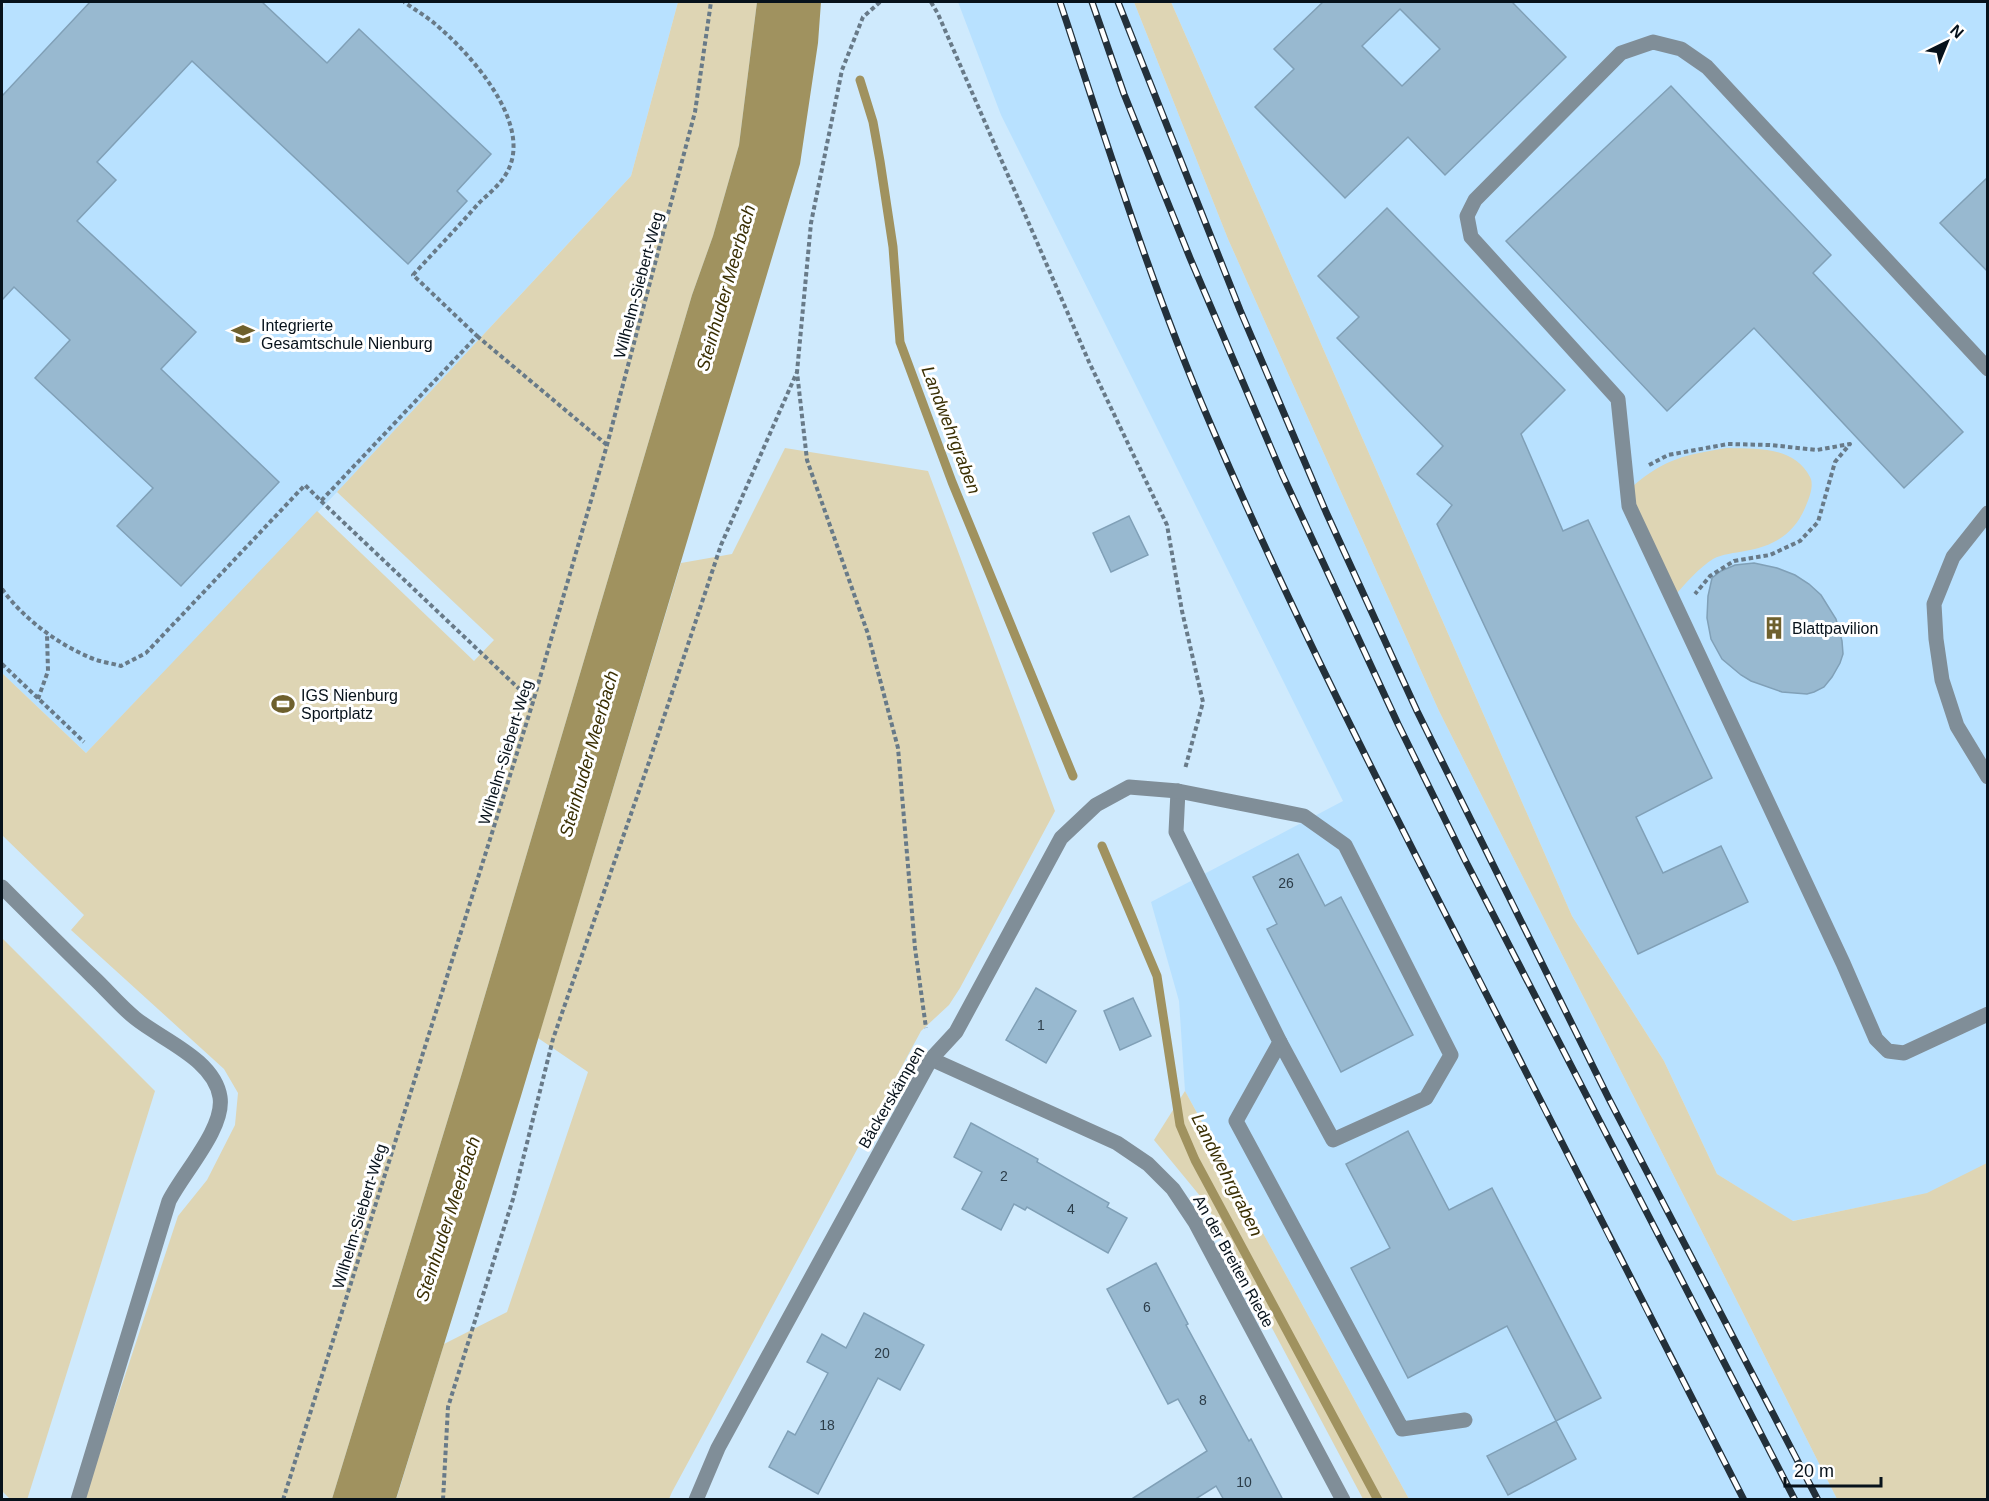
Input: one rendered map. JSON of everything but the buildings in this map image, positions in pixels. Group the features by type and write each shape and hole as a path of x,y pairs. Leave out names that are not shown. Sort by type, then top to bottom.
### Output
{"street":[{"path":"1988,369 1707,67 1681,50 1653,42 1622,53 1475,200 1467,216 1471,237 1618,399 1629,506 1844,963 1876,1039 1888,1051 1904,1053 1988,1014"},
{"path":"1988,513 1953,557 1934,604 1942,680 1957,726 1988,777"},
{"name":"Bäckerskämpen","path":"696,1500 718,1449 931,1059 956,1032 1061,838 1096,805 1129,787 1178,791 1304,816 1345,844 1451,1055 1426,1098 1333,1140 1280,1042"},
{"path":"1178,791 1176,832 1280,1042 1236,1121 1402,1429 1465,1420"},
{"path":"2,887 135,1018 199,1062 213,1077 220,1097 219,1116 212,1132 169,1201 78,1500"},
{"name":"An der Breiten Riede","path":"931,1059 1116,1143 1148,1164 1173,1190 1195,1222 1343,1500"}],"path":[{"path":"404,2 434,23 461,48 486,79 501,103 511,126 515,151 506,174 413,275 477,336 607,445"},
{"name":"Wilhelm-Siebert-Weg","path":"283,1500 533,702 607,445 695,112 711,2"},
{"path":"880,2 863,17 842,70 811,223 797,372 807,460 868,634 897,748 915,948 931,1059"},
{"path":"931,2 1089,362 1167,525 1182,611 1203,702 1178,791"},
{"path":"321,501 477,336"},
{"path":"443,1500 447,1407 513,1199 553,1039 650,762 721,545 797,372"},
{"path":"1626,481 1668,455 1728,444 1770,445 1817,450 1850,444 1835,462 1818,522 1800,541 1770,555 1734,561 1710,576 1680,613"},
{"path":"2,589 9,599 47,634 90,658 121,666 146,652 305,485 533,702"},
{"path":"38,699 48,671 47,634"},
{"path":"2,664 84,742"}],"shaded area":[{"name":"Integrierte Gesamtschule Nienburg","path":"4,2 678,2 631,176 337,492 86,753 2,673 2,9 5,6"},
{"path":"678,2 757,2 739,145 713,236 692,295 462,1073 332,1499 84,1499 178,1216 207,1180 235,1125 238,1093 224,1069 71,930 84,915 2,835 2,673 86,753 317,511 474,661 494,640 337,492 631,176"},
{"path":"958,2 1134,2 1228,239 1439,711 1837,1499 1409,1499 1185,1091 1179,1001 1151,902 1343,801 1001,115"},
{"path":"1134,2 1171,2 1572,916 1664,1061 1717,1174 1793,1221 1927,1193 1987,1163 1987,1499 1837,1499 1439,711 1228,239"},
{"path":"1171,2 1987,2 1987,1166 1939,1191 1792,1221 1717,1174 1664,1061 1572,916"},
{"path":"785,448 928,471 1055,811 960,988 949,1005 921,1031 669,1499 396,1500 444,1344 507,1312 588,1072 538,1038 681,563 732,554"},
{"path":"1727,448 1762,449 1785,454 1803,467 1810,477 1812,486 1809,497 1797,522 1775,542 1713,559 1676,594 1632,504 1633,486 1656,469 1677,459"},
{"path":"2,938 155,1091 27,1500 10,1499 2,1491"},
{"path":"1185,1091 1409,1499 1363,1499 1205,1202 1154,1140"}],"water":[{"name":"Steinhuder Meerbach","path":"757,2 821,2 818,43 800,164 521,1096 396,1499 332,1499 462,1073 692,295 713,236 739,145"}],"waterway":[{"name":"Landwehrgraben","path":"860,80 873,122 880,161 893,247 900,342 952,482 1073,776"},
{"name":"Landwehrgraben","path":"1102,846 1157,976 1180,1125 1195,1160 1378,1500"}],"railway":[{"path":"1060,2 1130,214 1168,319 1210,423 1271,561 1404,833 1744,1500"},
{"path":"1092,2 1124,94 1190,258 1282,474 1398,724 1464,858 1795,1500"},
{"path":"1118,2 1240,310 1326,512 1417,711 1609,1099 1818,1500"}],"place":[{"name":"Integrierte Gesamtschule Nienburg","path":"243,334"},
{"name":"Blattpavilion","path":"1774,628"},
{"name":"IGS Nienburg Sportplatz","path":"283,704"}]}
